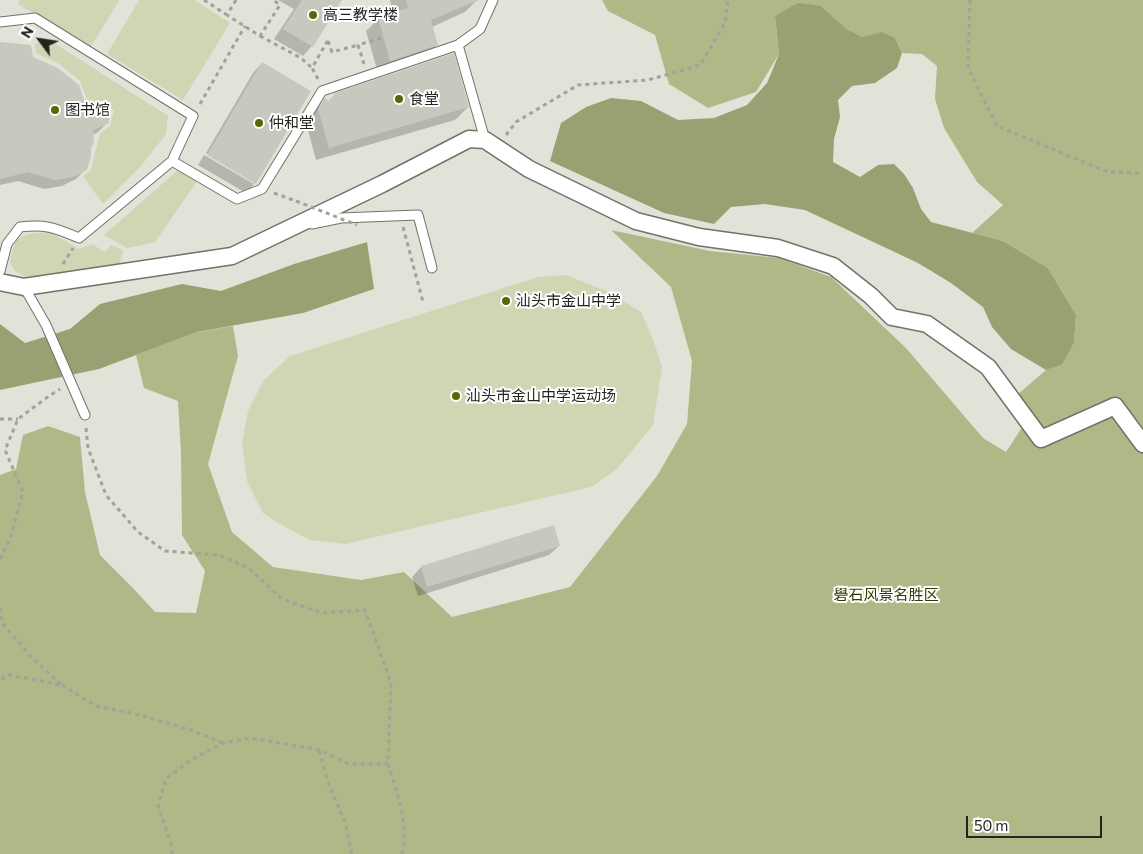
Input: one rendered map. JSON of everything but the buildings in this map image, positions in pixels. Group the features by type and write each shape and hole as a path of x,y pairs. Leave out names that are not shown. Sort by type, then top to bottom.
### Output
{"street":[{"path":"0,282 24,287 232,256 469,139 491,144 528,169 636,221 699,237 778,248 833,266 871,296 892,316 927,324 988,367 1041,439 1115,406 1143,444"}],"lane":[{"path":"172,161 237,199 262,188 322,91 458,45 480,29 494,0"},
{"path":"0,22 35,18 192,116 172,161 80,238 50,226 20,227 7,244 0,271"},
{"path":"458,45 491,144"},
{"path":"294,227 341,218 418,215 432,268"},
{"path":"24,287 46,325 85,415"}],"path":[{"path":"204,0 260,36 301,58 312,68 320,81 322,91"},
{"path":"227,15 236,0"},
{"path":"260,36 280,4 273,0"},
{"path":"491,144 516,122 578,85 648,80 700,65 725,23 728,0"},
{"path":"970,0 968,68 997,126 1108,172 1143,173"},
{"path":"192,116 215,80 245,26"},
{"path":"312,68 328,40 332,52 384,37"},
{"path":"358,45 367,76"},
{"path":"262,188 357,225 366,225"},
{"path":"402,225 423,302"},
{"path":"51,283 80,238"},
{"path":"0,559 10,539 23,492 5,450 18,419 48,396 72,383"},
{"path":"85,415 88,448 106,494 138,532 165,551 219,555 249,568 282,598 322,613 365,610 391,683 388,764 403,813 404,847 402,854"},
{"path":"0,419 18,419"},
{"path":"0,608 3,624 34,660 62,686 96,706 136,714 191,730 223,743"},
{"path":"0,680 10,676 62,686"},
{"path":"172,854 172,847 158,805 166,779 189,761 223,743 251,738 319,750 349,764 388,764"},
{"path":"319,750 328,785 345,822 352,854"}],"shaded area":[{"path":"20,0 119,1 90,48 18,4"},
{"path":"139,0 194,0 230,23 183,100 107,54"},
{"path":"798,3 822,6 848,30 862,37 882,32 895,38 902,53 897,68 875,83 852,86 838,100 840,117 834,139 833,162 860,177 878,165 894,164 904,174 913,188 921,209 931,222 1003,241 1048,268 1076,315 1074,343 1062,365 1046,370 1011,349 992,327 983,307 951,283 918,263 805,210 765,204 731,207 714,224 664,213 550,161 561,123 586,107 611,98 641,101 678,120 714,118 747,105 767,83 779,54 775,16"},
{"path":"48,39 168,116 166,134 141,166 103,204 83,176 91,170 100,133 110,126 114,111 105,101 95,101 89,104 80,81 59,64 36,53 35,44"},
{"path":"178,170 198,180 155,242 127,248 104,235"},
{"path":"49,232 79,249 92,244 105,252 111,245 123,250 119,267 33,282 14,270 10,262 12,252 17,240 21,237"},
{"path":"367,242 374,289 303,313 197,332 99,369 0,390 0,324 25,343 70,329 100,304 182,284 221,291 294,264"},
{"name":"汕头市金山中学运动场","path":"566,275 611,293 641,312 662,367 653,425 617,469 591,487 345,544 310,540 263,513 247,481 242,443 248,411 263,381 290,356 538,277"}],"green space":[{"name":"礐石风景名胜区","path":"602,0 1143,0 1143,854 0,854 0,475 16,469 23,435 48,426 80,437 85,492 100,555 155,612 196,613 205,571 182,535 178,401 144,388 136,355 197,332 233,326 238,356 208,464 232,532 273,567 361,580 404,572 452,617 570,587 657,476 687,424 692,361 671,287 611,230 710,251 779,258 831,277 906,348 983,438 1006,452 1028,418 1017,395 1046,370 1062,365 1074,343 1076,315 1048,268 1003,241 972,233 1003,205 977,182 944,128 935,99 937,66 922,54 902,53 895,38 874,39 851,32 822,6 775,16 779,54 756,92 708,108 669,84 655,35 608,11"}],"place":[{"name":"高三教学楼","path":"313,15"},
{"name":"食堂","path":"399,99"},
{"name":"图书馆","path":"55,110"},
{"name":"仲和堂","path":"259,123"},
{"name":"汕头市金山中学","path":"506,301"},
{"name":"汕头市金山中学运动场","path":"456,396"}]}
